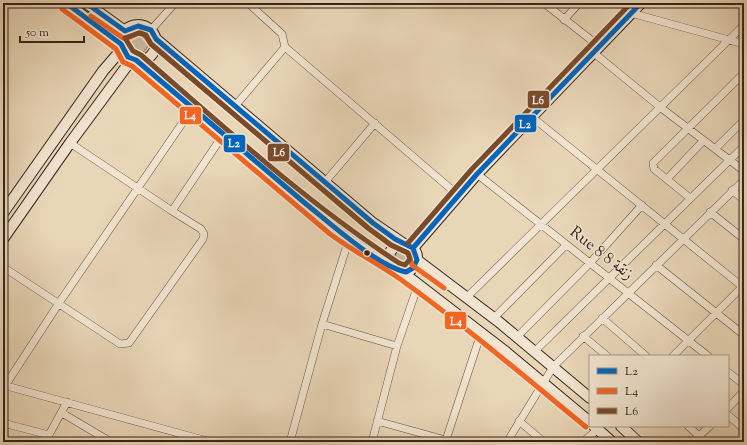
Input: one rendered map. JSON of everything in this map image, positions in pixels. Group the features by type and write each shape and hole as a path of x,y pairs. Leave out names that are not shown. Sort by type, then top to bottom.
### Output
{"main road":[{"path":"66,3 121,47 134,60 222,135 348,239 402,272 418,286 481,333 589,422"},
{"path":"86,3 125,31"},
{"path":"392,267 390,263 390,254 395,247 408,246 641,3"},
{"path":"3,213 121,47 121,37 125,31 130,26 145,26 234,106 326,181 373,223 416,253 417,260 410,271 402,272"},
{"path":"3,239 70,143 134,60 146,59 153,53 153,34"},
{"path":"417,260 494,318 589,397"},
{"path":"595,427 612,442"},
{"path":"622,427 638,442"}],"street":[{"path":"153,34 175,3"},
{"path":"248,3 282,34 285,46 458,195"},
{"path":"544,3 660,107 744,171"},
{"path":"564,20 579,3"},
{"path":"631,13 744,44"},
{"path":"467,297 744,25"},
{"path":"234,106 285,46"},
{"path":"690,198 654,169 653,163 744,73"},
{"path":"192,109 136,188 4,386 67,402 208,442"},
{"path":"532,117 744,287 674,355"},
{"path":"714,149 744,120"},
{"path":"326,181 375,123"},
{"path":"172,212 222,135"},
{"path":"667,179 703,141"},
{"path":"3,267 120,344 129,343 203,239 204,234 201,229 172,212 70,143"},
{"path":"534,352 744,146"},
{"name":"Rue 8 8 زنقة","path":"477,174 707,355"},
{"path":"507,442 542,382 553,367 732,190 744,180"},
{"path":"732,190 744,200"},
{"path":"517,337 590,263 642,205"},
{"path":"710,212 744,239"},
{"path":"290,442 322,324 348,239"},
{"path":"494,318 566,245"},
{"path":"656,265 744,335"},
{"path":"372,442 397,346 418,286"},
{"path":"602,318 645,355"},
{"path":"322,324 397,346"},
{"path":"377,421 450,441 481,333"},
{"path":"583,336 606,355"},
{"path":"729,373 744,385"},
{"path":"729,407 744,391"},
{"path":"3,423 47,439 67,402"},
{"path":"62,413 111,442"},
{"path":"729,416 744,429"},
{"path":"519,421 544,442"},
{"path":"583,442 593,427"},
{"path":"689,427 706,442"},
{"path":"692,442 709,427"}],"shaded area":[{"path":"137,32 141,33 147,39 147,47 141,53 137,54 133,53 127,47 126,43 127,39 133,33"},
{"path":"398,249 406,249 412,255 412,263 406,269 398,269 392,263 392,255"}],"transit line":[{"name":"L2","path":"66,3 121,44 128,57 136,60 354,243 382,262 394,268 406,272 413,268 417,260 413,248 395,239 373,223 156,39 151,30 138,26 125,31 86,3"},
{"name":"L6","path":"408,243 472,169 631,3"},
{"name":"L2","path":"413,248 477,174 641,3"},
{"name":"L4","path":"62,9 116,49 123,62 132,66 330,234 400,279 447,314 586,427"},
{"name":"L4","path":"91,16 123,38 128,38 138,33 143,34 151,44 368,228 391,245 408,253 412,265 444,288"},
{"name":"L6","path":"139,33 146,35 151,44 368,228 391,245 408,253 410,259 405,265 399,263 365,240 299,190 235,137 141,55 133,51 125,38 139,33"}]}
